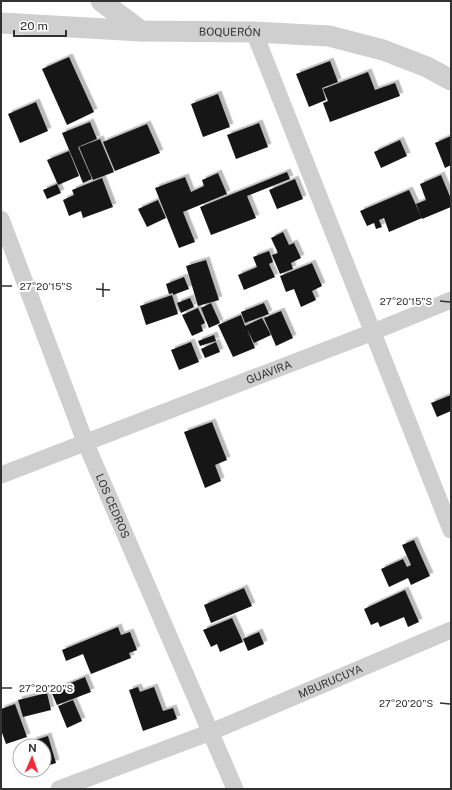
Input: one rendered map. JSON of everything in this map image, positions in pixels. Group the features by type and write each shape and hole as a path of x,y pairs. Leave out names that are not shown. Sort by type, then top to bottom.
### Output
{"street":[{"path":"101,1 141,31"},
{"name":"BOQUERÓN","path":"1,23 141,31 254,32 329,36 383,50 427,67 451,80"},
{"path":"254,32 451,530"},
{"name":"LOS CEDROS","path":"1,219 86,444 235,789"},
{"name":"GUAVIRA","path":"1,475 86,444 451,300"},
{"name":"MBURUCUYA","path":"59,789 211,732 451,630"}],"building":[{"path":"69,57 94,112 67,125 42,69"},
{"path":"330,61 338,82 322,88 326,100 309,107 296,74"},
{"path":"368,72 375,90 395,83 400,96 330,122 323,103 328,101 323,89"},
{"path":"218,94 230,127 203,137 191,104"},
{"path":"36,102 48,131 20,143 8,114"},
{"path":"90,122 97,139 78,147 92,179 83,183 62,133"},
{"path":"259,123 268,147 236,159 227,135"},
{"path":"147,124 160,153 115,171 103,142"},
{"path":"451,136 451,165 445,168 435,143"},
{"path":"100,139 114,172 93,180 79,147"},
{"path":"400,140 407,156 381,168 374,152"},
{"path":"69,151 79,176 58,185 47,160"},
{"path":"287,172 290,179 247,196 256,218 211,235 200,207"},
{"path":"218,173 227,194 183,212 195,242 179,248 155,188 185,177 191,192 204,186 202,180"},
{"path":"441,175 451,199 451,207 422,219 416,204 426,200 420,184"},
{"path":"102,178 113,207 83,218 81,211 69,216 63,200 74,195 72,190"},
{"path":"295,179 303,199 277,209 269,190"},
{"path":"57,184 61,193 47,199 43,190"},
{"path":"409,190 422,218 389,232 384,218 379,220 382,227 376,229 374,223 367,226 360,211"},
{"path":"158,200 166,218 147,227 138,209"},
{"path":"283,232 289,245 294,243 301,258 291,263 293,269 280,274 272,255 278,253 271,238"},
{"path":"269,251 273,262 269,264 275,277 244,290 238,275 257,267 253,257"},
{"path":"206,260 219,300 198,306 186,266"},
{"path":"312,263 322,286 312,291 316,300 301,307 294,289 286,292 280,276"},
{"path":"184,277 189,289 173,295 173,293 169,294 166,284"},
{"path":"172,295 178,314 146,325 140,306"},
{"path":"190,298 194,307 181,313 177,303"},
{"path":"211,303 220,323 209,328 201,308"},
{"path":"264,303 269,314 245,323 241,312"},
{"path":"198,308 205,323 201,325 203,331 192,336 182,315"},
{"path":"281,311 293,338 276,346 264,318"},
{"path":"241,315 245,326 262,318 271,335 254,343 247,329 255,348 233,357 218,325"},
{"path":"214,335 216,341 200,346 198,341"},
{"path":"191,342 199,362 179,370 171,350"},
{"path":"216,342 220,352 205,358 201,349"},
{"path":"451,395 451,411 437,417 431,403"},
{"path":"212,422 227,460 215,465 221,481 205,488 184,432"},
{"path":"414,540 430,576 411,585 408,578 389,587 381,569 403,559 407,567 411,565 402,545"},
{"path":"244,588 252,606 211,623 204,605"},
{"path":"405,590 419,622 408,627 404,617 380,627 378,622 371,625 364,609"},
{"path":"232,618 243,642 220,652 217,644 211,647 203,630"},
{"path":"118,627 121,635 130,632 137,650 129,653 131,658 91,674 83,654 66,661 62,650"},
{"path":"259,632 264,644 248,651 243,639"},
{"path":"85,677 91,692 57,705 51,691"},
{"path":"138,687 140,692 154,687 163,711 173,708 177,719 143,731 129,690"},
{"path":"47,693 51,710 23,717 18,700"},
{"path":"73,700 82,721 67,728 58,706"},
{"path":"15,704 27,737 12,738 12,742 6,744 1,730 1,709"},
{"path":"52,750 56,763 52,764"}]}
